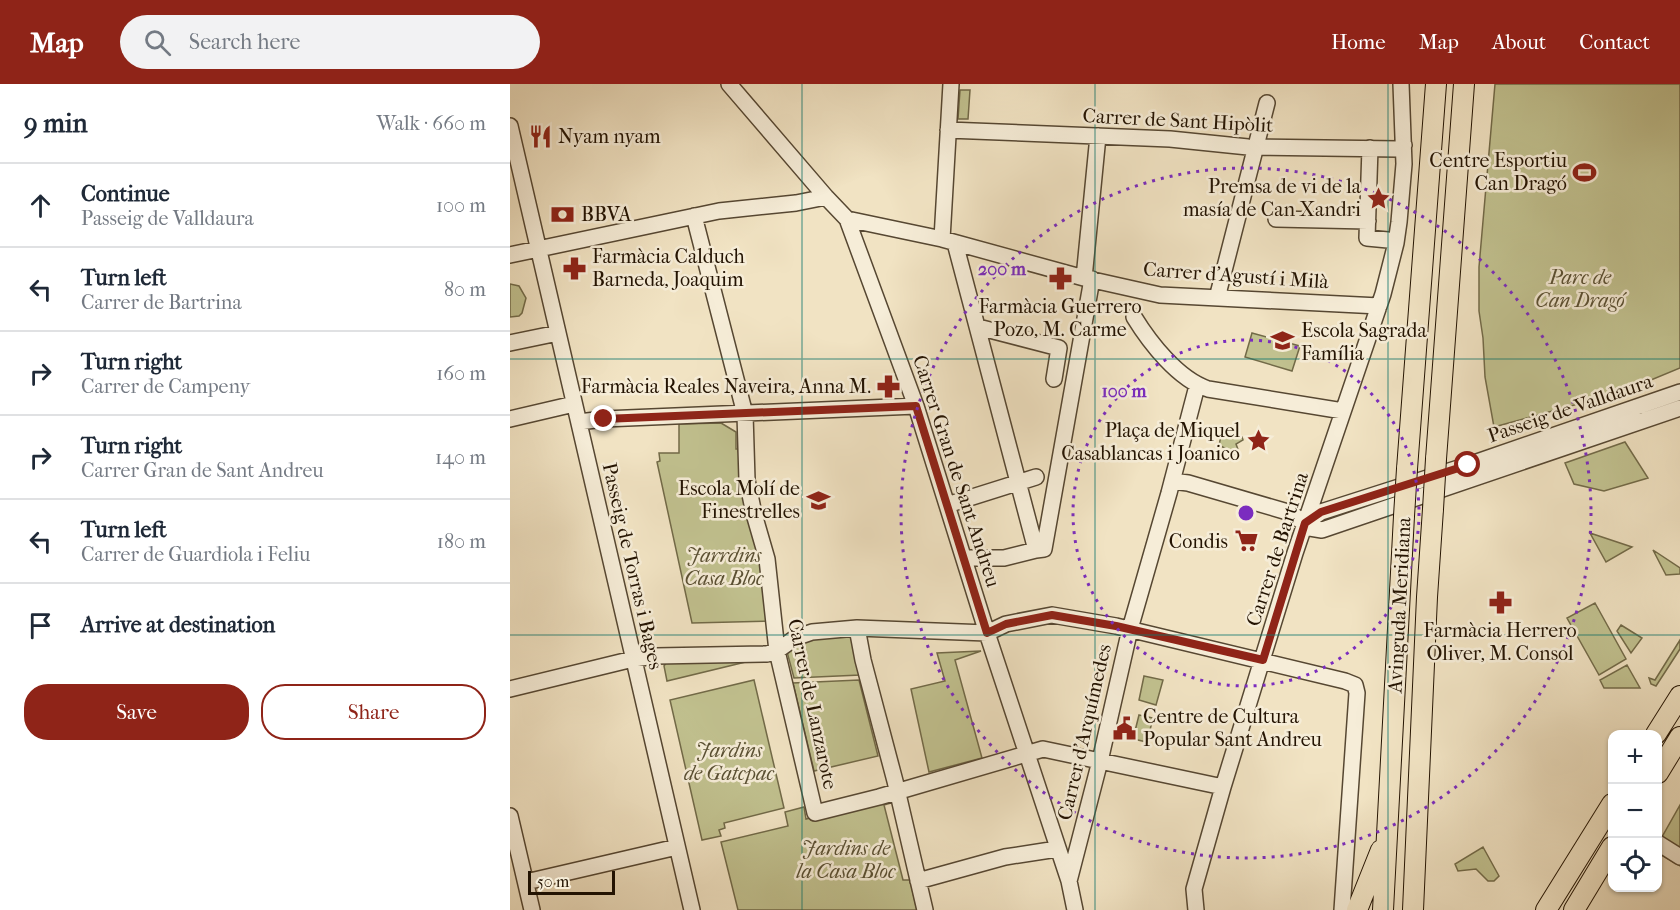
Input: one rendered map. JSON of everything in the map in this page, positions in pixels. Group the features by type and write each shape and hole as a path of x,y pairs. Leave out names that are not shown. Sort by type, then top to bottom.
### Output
{"main road":[{"name":"Avinguda Meridiana","path":"1383,910 1407,469 1436,84"},
{"name":"Avinguda Meridiana","path":"1413,910 1427,597 1464,84"},
{"path":"1659,730 1680,696"},
{"path":"1662,766 1680,737"},
{"path":"1546,910 1608,810"},
{"path":"1357,910 1387,837"},
{"path":"1574,910 1608,854"}],"street":[{"path":"951,84 948,130 949,241 978,327 1036,550"},
{"path":"1379,306 1396,243 1399,222 1404,145 1401,84"},
{"name":"Carrer Gran de Sant Andreu","path":"725,85 847,219 916,406 987,633 1069,881 1075,910"},
{"path":"1217,298 1267,103"},
{"name":"Passeig de Torras i Bages","path":"510,126 692,910"},
{"name":"Carrer de Sant Hipòlit","path":"948,130 1170,139 1255,147 1398,149 1404,145"},
{"path":"964,558 1004,558 1044,549 1088,278 1098,136"},
{"path":"1370,148 1367,238 1396,243"},
{"path":"510,255 694,216 826,197"},
{"name":"Carrer de Lanzarote","path":"694,216 745,414 747,480 767,559 777,651 815,813 897,792"},
{"name":"Carrer d'Agustí i Milà","path":"847,219 949,241 1160,295 1379,306"},
{"path":"1276,219 1368,221"},
{"name":"Carrer de Bartrina","path":"1196,910 1194,889 1223,787 1305,523 1379,306"},
{"path":"1134,317 1158,350 1197,386 1343,411"},
{"path":"978,327 1059,348 1054,379"},
{"path":"510,343 558,333"},
{"name":"Carrer d'Arquímedes","path":"1069,881 1100,761 1130,629 1197,386"},
{"name":"Passeig de Valldaura","path":"1678,407 1330,528 1314,530 1305,523 1321,512 1680,392"},
{"path":"510,419 574,404"},
{"path":"579,422 604,419 916,406"},
{"path":"947,505 1035,477"},
{"path":"1172,482 1188,483 1291,513 1305,523"},
{"path":"510,689 633,659 656,656 767,654 777,651 795,638 812,632 857,628 987,633 1006,624 1052,615 1130,629 1263,660"},
{"path":"857,628 862,660 925,910"},
{"name":"Avinguda Meridiana","path":"1263,660 1351,682 1357,693 1342,910"},
{"path":"897,792 1043,749 1223,787"},
{"path":"510,816 532,910"},
{"path":"1662,846 1680,857"},
{"path":"526,882 677,847"},
{"path":"918,881 1005,857 1057,849"}],"green space":[{"name":"Centre Esportiu Can Dragó","path":"1495,84 1680,84 1680,368 1622,392 1494,427 1485,377 1479,311 1479,267"},
{"path":"960,90 970,90 968,119 958,119"},
{"path":"510,284 519,286 526,298 519,316 510,317"},
{"path":"1252,333 1300,346 1292,371 1245,357"},
{"name":"Jarrdins Casa Bloc","path":"721,423 736,432 736,449 738,449 747,502 767,559 769,621 692,623 657,462 660,461 659,453 679,453 679,424"},
{"path":"1221,436 1242,437 1243,440 1236,444 1239,452 1237,455 1219,445"},
{"path":"1625,442 1648,478 1604,491 1574,484 1565,463"},
{"path":"1590,533 1632,547 1606,562"},
{"path":"1653,550 1680,568 1680,574 1666,575"},
{"path":"1595,603 1626,659 1599,675 1567,618"},
{"path":"1621,625 1642,638 1631,653 1617,631"},
{"path":"852,634 860,675 794,678 786,648 806,638"},
{"path":"1680,640 1680,649 1656,686 1651,684 1649,678 1655,680"},
{"path":"981,651 955,660 982,758 929,772 911,689 945,681 937,653"},
{"path":"758,659 667,681 664,666 667,661"},
{"path":"1627,665 1640,688 1604,688 1600,680"},
{"path":"1144,676 1163,680 1156,705 1139,700"},
{"name":"Jardins de Gatcpac","path":"754,680 784,808 724,823 725,828 719,830 721,836 702,840 670,700"},
{"path":"859,680 878,756 814,771 793,683"},
{"path":"1139,715 1153,718 1147,742 1133,739"},
{"name":"Jardins de la Casa Bloc","path":"890,799 891,803 884,805 903,880 910,880 917,910 738,910 721,842 788,826 785,812 804,807 806,819"},
{"path":"1680,805 1680,866 1662,855 1662,837"},
{"path":"1483,847 1499,876 1494,881 1488,881 1476,869 1458,871 1455,864"}],"place":[{"name":"Nyam nyam","path":"540,136"},
{"name":"Centre Esportiu Can Dragó","path":"1585,172"},
{"name":"Premsa de vi de la masía de Can Xandri","path":"1379,198"},
{"name":"BBVA","path":"563,214"},
{"name":"Farmàcia Calduch Barneda, Joaquim","path":"574,268"},
{"name":"Farmàcia Guerrero Pozo, M. Carme","path":"1060,279"},
{"name":"Escola Sagrada Família","path":"1283,341"},
{"name":"Farmàcia Reales Naveira, Anna M.","path":"889,386"},
{"name":"Plaça de Miquel Casablancas i Joanico","path":"1258,441"},
{"name":"Escola Molí de Finestrelles","path":"818,500"},
{"name":"Condis","path":"1246,541"},
{"name":"Farmàcia Herrero Oliver, M. Consol","path":"1500,602"},
{"name":"Centre de Cultura Popular Sant Andreu","path":"1125,728"}],"route":[{"path":"604,419 916,406 987,633 1006,624 1052,615 1116,626 1263,660 1305,523 1321,512 1468,465"}],"park label":[{"name":"Parc de Can Dragó","path":"1580,288"}]}
